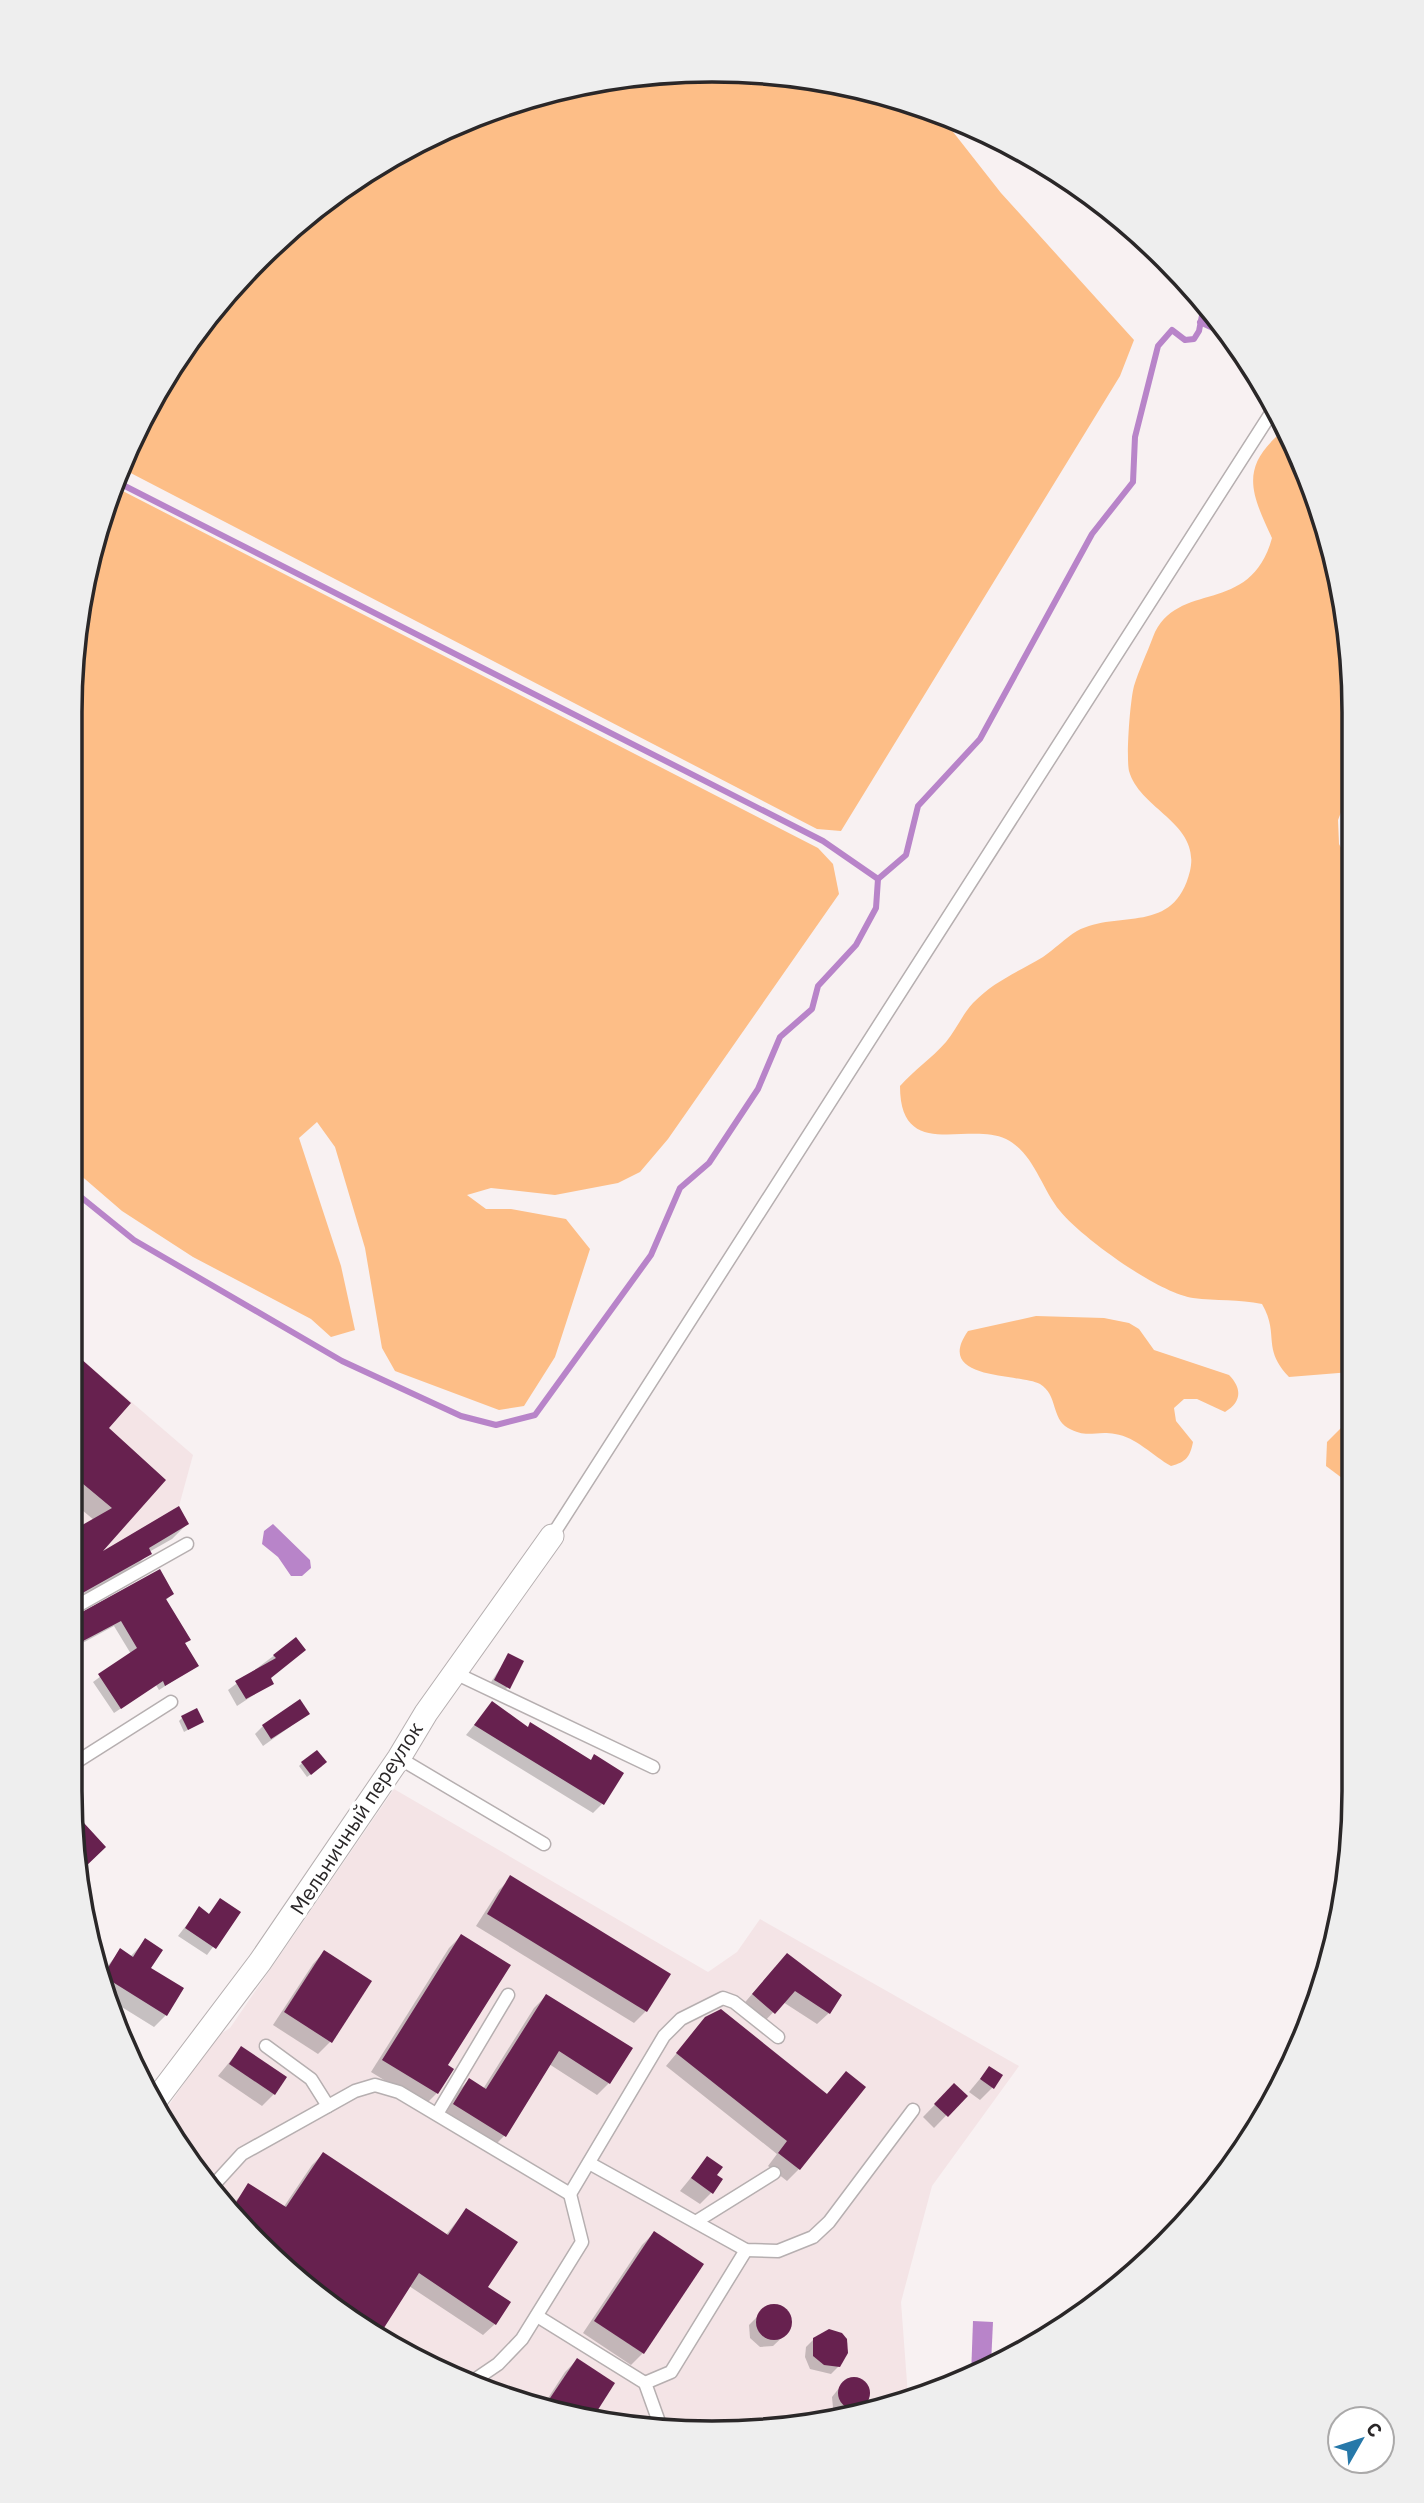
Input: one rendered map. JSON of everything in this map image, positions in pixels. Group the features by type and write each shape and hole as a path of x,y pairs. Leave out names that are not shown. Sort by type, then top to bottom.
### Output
{"street":[{"name":"Мельничный переулок","path":"160,2094 260,1962 455,1673 552,1536"}],"lane":[{"path":"552,1536 1268,417"},
{"path":"82,1603 187,1544"},
{"path":"455,1673 653,1767"},
{"path":"82,1758 171,1702"},
{"path":"399,1758 544,1844"},
{"path":"437,2114 508,1994"},
{"path":"570,2194 664,2036 681,2019 723,1998 734,2002 778,2037"},
{"path":"267,2046 311,2079 328,2106"},
{"path":"218,2181 242,2154 355,2091 375,2085 399,2092 570,2194 582,2242 512,2352 479,2376"},
{"path":"589,2163 746,2250 778,2251 813,2237 844,2205 913,2110"},
{"path":"696,2221 774,2173"},
{"path":"645,2383 671,2372 746,2250"},
{"path":"537,2316 645,2383 657,2418"}],"shaded area":[{"path":"712,82 835,94 951,129 1001,193 1134,340 1120,376 841,831 817,829 129,472 167,397 212,329 267,267 329,212 362,188 433,147 510,116 589,94"},
{"path":"1278,436 1294,471 1320,549 1336,630 1342,712 1342,810 1338,820 1339,844 1342,850 1342,1373 1289,1377 1273,1349 1270,1324 1262,1304 1193,1298 1178,1294 1141,1275 1102,1249 1070,1222 1053,1202 1030,1162 1016,1145 990,1135 938,1134 923,1131 911,1124 903,1109 900,1086 946,1042 973,1003 998,983 1043,957 1077,931 1110,921 1158,913 1172,905 1182,891 1190,871 1191,855 1187,841 1135,785 1129,771 1129,729 1134,686 1153,637 1164,619 1179,608 1231,589 1248,579 1262,563 1272,538 1259,507 1253,481 1260,457"},
{"path":"123,491 818,848 833,864 839,894 668,1139 640,1172 618,1183 555,1195 491,1188 467,1195 486,1209 511,1209 566,1219 590,1249 555,1357 524,1406 499,1410 395,1371 382,1348 365,1248 335,1147 317,1122 299,1138 341,1266 355,1330 331,1337 311,1319 193,1257 122,1211 82,1176 82,712 94,589"},
{"path":"1036,1316 1104,1318 1129,1323 1139,1329 1154,1350 1229,1375 1238,1390 1235,1404 1225,1412 1197,1399 1184,1399 1174,1408 1176,1421 1193,1442 1186,1458 1171,1466 1123,1436 1108,1433 1086,1434 1068,1428 1059,1418 1050,1394 1040,1384 983,1372 970,1367 961,1359 960,1347 968,1331"},
{"path":"82,1359 193,1455 179,1506 189,1524 82,1586"},
{"path":"1341,1428 1342,1478 1326,1466 1327,1442"},
{"path":"273,1524 310,1560 311,1568 302,1576 291,1576 278,1557 262,1544 264,1531"},
{"path":"394,1789 708,1972 737,1952 760,1919 1019,2066 932,2186 901,2302 907,2389 835,2409 712,2421 589,2409 510,2387 433,2356 362,2315 329,2291 267,2236 239,2206 188,2141 168,2107 216,2037 230,2028"},
{"path":"973,2321 993,2322 991,2356 971,2365"}],"building":[{"path":"82,1360 131,1403 109,1428 166,1480 103,1551 179,1506 189,1524 149,1548 152,1554 82,1593 82,1525 112,1508 82,1483"},
{"path":"160,1569 174,1594 166,1599 191,1640 185,1643 199,1666 165,1686 163,1681 121,1709 98,1674 137,1648 121,1621 83,1641 82,1612"},
{"path":"296,1637 306,1650 271,1678 274,1684 246,1699 235,1681 276,1658 273,1655"},
{"path":"508,1653 524,1661 510,1689 494,1680"},
{"path":"300,1699 310,1714 271,1739 262,1725"},
{"path":"492,1701 528,1727 530,1722 591,1760 594,1754 624,1773 604,1805 474,1725"},
{"path":"197,1708 204,1722 188,1730 181,1716"},
{"path":"317,1750 327,1762 311,1775 301,1762"},
{"path":"84,1822 106,1847 87,1865"},
{"path":"510,1875 671,1974 647,2012 487,1914"},
{"path":"220,1898 241,1912 216,1949 185,1928 199,1906 209,1914"},
{"path":"461,1934 511,1965 448,2065 454,2069 438,2094 382,2060"},
{"path":"145,1938 163,1950 151,1968 184,1988 167,2016 113,1982 108,1968 120,1948 133,1957"},
{"path":"324,1950 372,1981 332,2043 284,2012"},
{"path":"787,1953 842,1995 830,2014 795,1991 775,2014 752,1994"},
{"path":"546,1994 633,2048 610,2084 559,2051 506,2137 453,2104 469,2078 486,2089"},
{"path":"721,2009 827,2094 846,2071 866,2087 800,2170 778,2153 787,2141 676,2053 705,2017"},
{"path":"241,2046 287,2077 275,2095 229,2064"},
{"path":"989,2066 1003,2075 994,2089 980,2079"},
{"path":"954,2083 968,2096 948,2117 934,2104"},
{"path":"323,2152 448,2235 466,2208 518,2242 488,2287 511,2302 496,2325 419,2273 384,2328 329,2291 297,2264 236,2202 248,2183 286,2207"},
{"path":"707,2156 723,2167 717,2175 723,2179 713,2194 691,2178"},
{"path":"654,2231 704,2264 644,2354 594,2321"},
{"path":"774,2304 787,2309 792,2322 787,2335 774,2340 761,2335 756,2322 761,2309"},
{"path":"829,2329 842,2333 847,2339 848,2353 840,2367 824,2365 813,2356 813,2338"},
{"path":"577,2358 615,2383 598,2410 549,2399"},
{"path":"848,2378 860,2378 869,2387 868,2401 846,2406 839,2399 839,2387"}],"waterway":[{"path":"82,1198 134,1240 342,1361 461,1416 496,1425 535,1415 651,1255 680,1188 709,1163 758,1089 780,1037 812,1009 818,986 856,945 876,908 878,879 906,855 918,806 980,739 1092,534 1133,482 1135,437 1158,346 1172,330 1185,340 1194,339 1202,317"},
{"path":"1200,322 1210,327"},
{"path":"125,486 823,841 878,879"}]}
